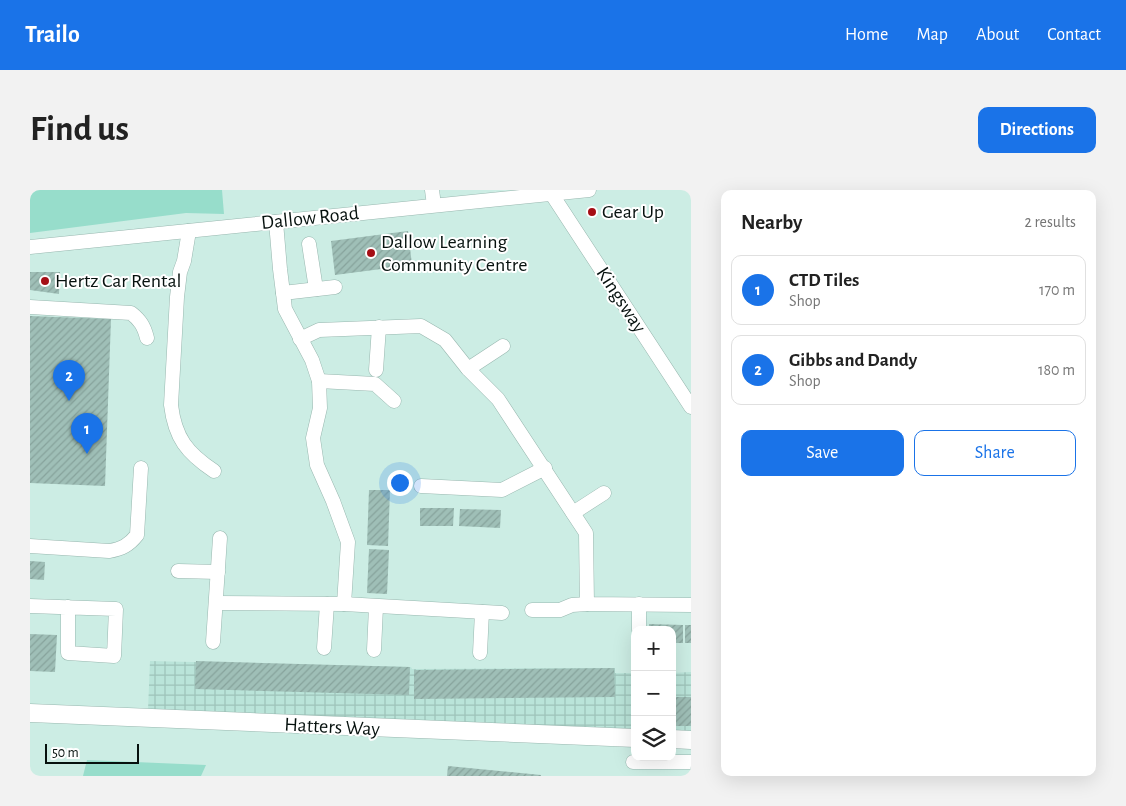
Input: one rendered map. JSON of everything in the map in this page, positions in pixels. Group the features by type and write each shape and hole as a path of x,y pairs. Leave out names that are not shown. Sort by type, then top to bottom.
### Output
{"main road":[{"name":"Hatters Way","path":"30,713 631,738"},
{"path":"676,739 691,740"}],"street":[{"path":"432,190 434,205"},
{"name":"Dallow Road","path":"30,247 589,190"},
{"name":"Kingsway","path":"551,193 691,407"},
{"path":"276,222 285,309 312,360 319,380 320,408 313,438 317,465 348,542 344,604"},
{"path":"189,231 184,261 180,272 177,297 171,404 178,432 186,449 214,471"},
{"path":"310,244 316,289"},
{"path":"283,293 335,287"},
{"path":"30,307 131,313 140,320 147,338"},
{"path":"300,339 319,330 420,326 445,340 468,369 498,399 586,533 587,604"},
{"path":"376,370 379,327"},
{"path":"468,369 504,346"},
{"path":"319,380 375,384 394,401"},
{"path":"30,546 109,551 120,549 130,543 138,535 141,468"},
{"path":"421,486 502,490 545,468"},
{"path":"573,513 604,493"},
{"path":"213,642 220,538"},
{"path":"178,571 218,572"},
{"path":"216,603 344,604 502,613"},
{"path":"324,648 327,604"},
{"path":"532,610 560,610 572,605 587,604 691,606"},
{"path":"639,604 639,626"},
{"path":"30,606 68,607 116,609 114,656 68,653 68,607"},
{"path":"374,650 376,607"},
{"path":"480,653 482,612"},
{"path":"633,762 691,762"}],"shaded area":[{"path":"30,190 222,190 224,214 186,213 30,233"},
{"path":"150,661 411,667 412,669 615,668 615,673 631,673 631,733 148,710"},
{"path":"691,672 691,733 676,733 676,673"},
{"path":"87,760 206,765 201,776 83,776"}],"building":[{"name":"Dallow Learning Community Centre","path":"408,231 412,265 335,275 331,241"},
{"name":"Hertz Car Rental","path":"30,272 60,272 59,294 30,290"},
{"path":"30,316 111,319 105,486 30,483"},
{"path":"369,490 390,490 388,546 367,545"},
{"path":"420,508 454,508 453,526 420,526"},
{"path":"460,509 501,510 500,528 459,526"},
{"path":"369,549 389,550 387,594 367,593"},
{"path":"30,561 45,562 44,580 30,579"},
{"path":"649,624 683,625 683,643 676,643 676,626 649,626"},
{"path":"685,625 691,625 691,643 685,643"},
{"path":"30,634 57,635 55,672 30,671"},
{"path":"196,661 410,667 409,695 195,689"},
{"path":"614,668 615,697 414,699 414,670"},
{"path":"676,697 691,697 691,726 676,726"},
{"path":"448,766 541,775 541,776 447,776"}],"place":[{"name":"Gear Up","path":"592,212"},
{"name":"Dallow Learning Community Centre","path":"371,253"},
{"name":"Hertz Car Rental","path":"45,281"},
{"name":"Gibbs and Dandy","path":"69,401"},
{"name":"CTD Tiles","path":"87,454"}]}
